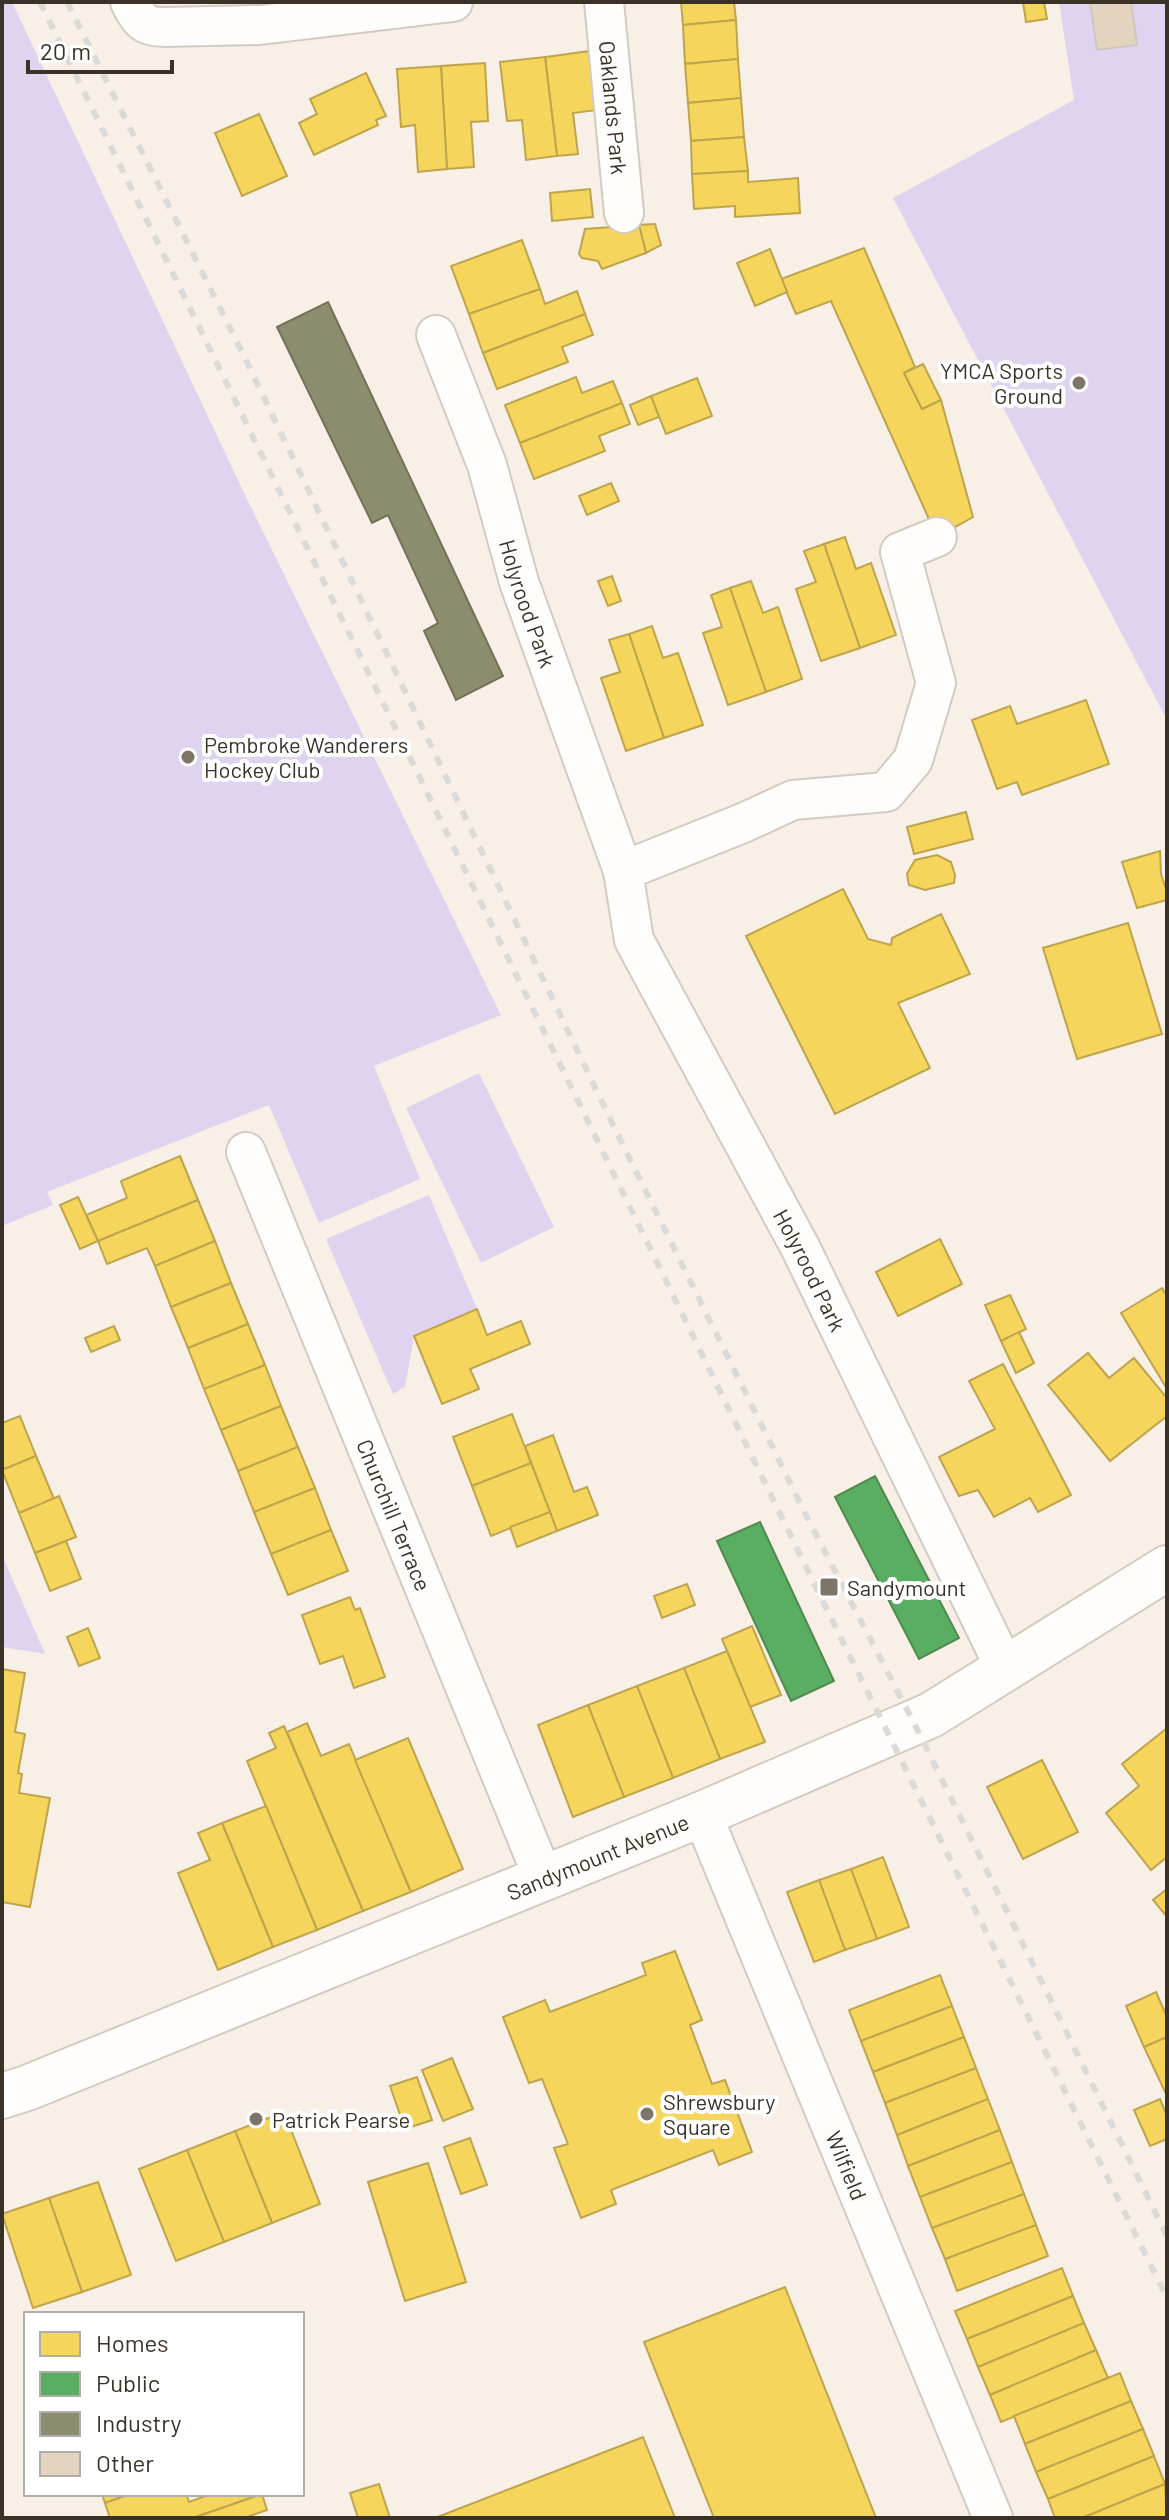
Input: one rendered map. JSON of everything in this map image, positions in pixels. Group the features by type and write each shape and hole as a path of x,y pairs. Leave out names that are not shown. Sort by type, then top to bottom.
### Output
{"street":[{"path":"130,2 138,18 150,27 260,25 453,2"},
{"name":"Oaklands Park","path":"604,2 624,213"},
{"name":"Holyrood Park","path":"436,335 487,465 519,582 623,871 634,940 800,1247 1005,1668"},
{"path":"623,871 793,800 886,792 913,760 936,683 900,552 937,537"},
{"name":"Churchill Terrace","path":"246,1152 543,1877"},
{"name":"Sandymount Avenue","path":"2,2096 702,1814 931,1715 1167,1568"},
{"name":"Wilfield","path":"702,1814 993,2518"}],"shaded area":[{"name":"Pembroke Wanderers Hockey Club","path":"2,2 12,2 247,499 501,1015 374,1066 420,1179 319,1223 269,1105 47,1192 53,1205 2,1226"},
{"name":"YMCA Sports Ground","path":"1059,2 1167,2 1167,720 893,198 1074,100"},
{"path":"479,1073 554,1227 481,1263 406,1108"},
{"path":"429,1195 477,1309 414,1336 405,1387 393,1394 326,1239"},
{"path":"2,1555 45,1654 2,1647"}],"building: Homes":[{"path":"681,2 734,2 736,20 683,25"},
{"path":"1023,2 1044,2 1047,19 1026,22"},
{"path":"736,20 738,59 685,64 683,25"},
{"path":"590,51 597,110 573,113 578,154 557,156 545,57"},
{"path":"545,57 557,156 526,160 522,120 507,121 500,62"},
{"path":"738,59 741,98 688,103 685,64"},
{"path":"485,63 488,121 471,122 474,167 447,169 441,66"},
{"path":"441,66 447,169 418,172 415,125 401,127 397,69"},
{"path":"366,73 386,116 376,120 378,125 314,155 299,123 317,114 310,99"},
{"path":"741,98 744,137 691,141 688,103"},
{"path":"259,114 287,176 242,196 215,133"},
{"path":"744,137 748,171 692,174 691,141"},
{"path":"748,171 748,182 798,178 800,213 735,217 735,206 694,209 692,174"},
{"path":"590,189 593,217 552,221 550,193"},
{"path":"655,224 661,245 646,253 639,225"},
{"path":"639,225 646,253 602,269 598,261 582,258 579,254 585,229"},
{"path":"522,240 540,289 469,314 451,266"},
{"path":"864,248 915,367 904,373 922,409 941,400 973,517 937,537 831,301 796,314 781,279"},
{"path":"770,249 787,292 755,306 737,263"},
{"path":"540,289 545,304 577,291 585,314 483,353 469,314"},
{"path":"585,314 593,335 562,347 568,362 497,389 483,353"},
{"path":"923,364 941,400 922,409 904,373"},
{"path":"576,377 582,393 613,381 622,403 520,443 505,405"},
{"path":"697,378 712,416 666,434 651,396"},
{"path":"651,396 659,417 638,425 630,405"},
{"path":"622,403 630,424 599,436 605,451 534,479 520,443"},
{"path":"611,483 619,501 587,515 579,496"},
{"path":"845,537 856,569 871,563 896,635 860,648 824,544"},
{"path":"824,544 860,648 821,661 796,589 816,582 804,551"},
{"path":"612,576 621,601 608,606 598,581"},
{"path":"751,581 763,613 778,607 802,679 766,692 730,588"},
{"path":"730,588 766,692 728,705 703,633 722,627 711,595"},
{"path":"652,626 663,658 678,653 703,725 664,738 629,634"},
{"path":"629,634 664,738 626,751 601,678 620,672 609,640"},
{"path":"1086,700 1109,764 1022,795 1017,782 997,789 972,720 1010,706 1017,724"},
{"path":"966,812 973,839 914,854 907,827"},
{"path":"1160,851 1167,900 1137,908 1122,862"},
{"path":"937,855 951,862 954,883 925,890 909,885 907,874 915,860"},
{"path":"843,889 868,939 891,945 892,938 941,914 970,974 898,1003 930,1068 835,1114 746,936"},
{"path":"1128,923 1162,1034 1077,1059 1043,948"},
{"path":"180,1156 198,1200 98,1241 86,1215 127,1198 121,1181"},
{"path":"78,1197 98,1241 80,1249 60,1205"},
{"path":"198,1200 215,1241 155,1266 147,1248 107,1264 98,1241"},
{"path":"940,1239 962,1284 898,1316 876,1272"},
{"path":"215,1241 231,1283 171,1307 155,1266"},
{"path":"231,1283 248,1324 188,1348 171,1307"},
{"path":"1162,1288 1167,1296 1167,1389 1121,1313"},
{"path":"1010,1295 1026,1329 1001,1341 985,1305"},
{"path":"477,1309 487,1335 521,1321 530,1344 470,1369 479,1389 442,1404 414,1336"},
{"path":"248,1324 265,1365 204,1389 188,1348"},
{"path":"114,1326 120,1340 91,1352 85,1338"},
{"path":"1019,1332 1034,1363 1016,1373 1001,1341"},
{"path":"1088,1353 1109,1378 1134,1358 1167,1398 1167,1416 1110,1461 1048,1385"},
{"path":"1003,1364 1071,1495 1038,1512 1030,1498 994,1517 978,1490 959,1496 939,1457 995,1429 969,1381"},
{"path":"265,1365 281,1406 221,1430 204,1389"},
{"path":"281,1406 298,1447 238,1471 221,1430"},
{"path":"512,1414 531,1463 472,1486 453,1437"},
{"path":"20,1416 36,1456 2,1470 2,1423"},
{"path":"553,1435 574,1492 587,1487 598,1515 557,1531 525,1446"},
{"path":"298,1447 315,1488 254,1512 238,1471"},
{"path":"36,1456 54,1499 19,1513 2,1470"},
{"path":"531,1463 550,1512 491,1536 472,1486"},
{"path":"315,1488 331,1530 271,1554 254,1512"},
{"path":"59,1496 76,1537 35,1553 19,1513"},
{"path":"550,1512 557,1531 517,1547 510,1527"},
{"path":"331,1530 348,1571 288,1595 271,1554"},
{"path":"66,1541 81,1579 50,1591 35,1553"},
{"path":"687,1584 695,1605 662,1618 654,1596"},
{"path":"350,1597 355,1610 360,1608 385,1677 354,1688 343,1656 320,1664 302,1615"},
{"path":"752,1626 781,1695 750,1707 722,1639"},
{"path":"88,1628 100,1658 79,1666 67,1637"},
{"path":"727,1651 765,1742 720,1759 684,1668"},
{"path":"684,1668 720,1759 673,1778 637,1686"},
{"path":"2,1669 25,1673 15,1732 25,1734 18,1773 22,1774 19,1793 50,1798 30,1907 2,1902"},
{"path":"637,1686 673,1778 624,1797 588,1705"},
{"path":"588,1705 624,1797 573,1817 538,1725"},
{"path":"307,1723 321,1756 349,1744 411,1892 363,1911 287,1732"},
{"path":"284,1726 363,1911 317,1930 247,1761 276,1748 269,1733"},
{"path":"1167,1728 1167,1857 1151,1870 1106,1813 1139,1786 1122,1764"},
{"path":"408,1738 463,1869 411,1892 355,1760"},
{"path":"1042,1760 1078,1832 1023,1859 987,1787"},
{"path":"266,1806 317,1930 273,1947 222,1823"},
{"path":"222,1823 273,1947 218,1970 178,1873 210,1860 198,1833"},
{"path":"883,1857 909,1927 877,1939 851,1869"},
{"path":"851,1869 877,1939 845,1950 819,1880"},
{"path":"819,1880 845,1950 814,1962 787,1892"},
{"path":"1167,1889 1167,1917 1153,1900"},
{"name":"Shrewsbury Square","path":"675,1951 702,2020 690,2025 712,2084 725,2080 752,2152 719,2165 713,2150 611,2190 616,2204 581,2218 554,2148 568,2144 542,2079 529,2083 503,2017 545,2000 550,2012 646,1975 642,1963"},
{"path":"940,1975 952,2006 861,2041 849,2010"},
{"path":"1156,1992 1167,2017 1167,2037 1144,2047 1126,2006"},
{"path":"952,2006 964,2037 873,2072 861,2041"},
{"path":"964,2037 976,2068 885,2103 873,2072"},
{"path":"1167,2037 1167,2091 1165,2092 1144,2047"},
{"path":"452,2058 473,2109 443,2121 422,2070"},
{"path":"976,2068 988,2099 897,2135 885,2103"},
{"path":"417,2077 432,2120 405,2129 390,2086"},
{"path":"988,2099 1000,2130 908,2166 897,2135"},
{"path":"1160,2099 1167,2116 1167,2139 1150,2146 1134,2110"},
{"path":"284,2112 320,2204 272,2223 235,2131"},
{"path":"1000,2130 1012,2162 920,2197 908,2166"},
{"path":"235,2131 272,2223 224,2242 187,2150"},
{"path":"470,2138 487,2185 461,2194 444,2147"},
{"path":"187,2150 224,2242 176,2261 139,2169"},
{"path":"1012,2162 1024,2194 932,2228 920,2197"},
{"path":"428,2163 466,2282 405,2301 368,2182"},
{"path":"98,2182 131,2275 82,2292 49,2198"},
{"path":"1024,2194 1036,2225 945,2259 932,2228"},
{"path":"49,2198 82,2292 33,2308 2,2214"},
{"path":"1036,2225 1048,2256 957,2291 945,2259"},
{"path":"1062,2268 1073,2296 967,2339 955,2311"},
{"path":"785,2287 876,2518 714,2518 644,2342"},
{"path":"1073,2296 1084,2323 978,2367 967,2339"},
{"path":"1084,2323 1096,2350 990,2395 978,2367"},
{"path":"1096,2350 1108,2378 1001,2422 990,2395"},
{"path":"1120,2373 1131,2401 1025,2444 1014,2416"},
{"path":"1131,2401 1143,2429 1036,2472 1025,2444"},
{"path":"1143,2429 1154,2456 1048,2499 1036,2472"},
{"path":"643,2437 675,2518 435,2518"},
{"path":"1154,2456 1165,2484 1082,2518 1055,2518 1048,2499"},
{"path":"379,2484 390,2518 358,2518 350,2493"},
{"path":"1165,2484 1167,2516 1163,2518 1082,2518"},
{"path":"103,2496 124,2496 105,2503"},
{"path":"124,2496 187,2496 189,2502 206,2496 256,2496 193,2518 110,2518 105,2503"},
{"path":"256,2496 263,2496 267,2510 244,2518 193,2518"}],"building: Public":[{"name":"Sandymount","path":"875,1476 959,1638 919,1659 835,1497"},
{"path":"760,1522 834,1681 791,1701 717,1541"}],"building: Industry":[{"path":"328,302 503,676 456,700 424,631 438,623 388,515 372,523 277,327"}],"building: Other":[{"path":"1090,2 1131,2 1137,45 1097,50"}],"railway":[{"path":"40,2 1167,2298"},
{"path":"67,2 244,356 615,1129 809,1521 914,1723 1167,2236"}],"place":[{"name":"YMCA Sports Ground","path":"1079,383"},
{"name":"Pembroke Wanderers Hockey Club","path":"188,757"},
{"name":"Sandymount","path":"829,1587"},
{"name":"Shrewsbury Square","path":"647,2114"},
{"name":"Patrick Pearse","path":"256,2119"}]}
